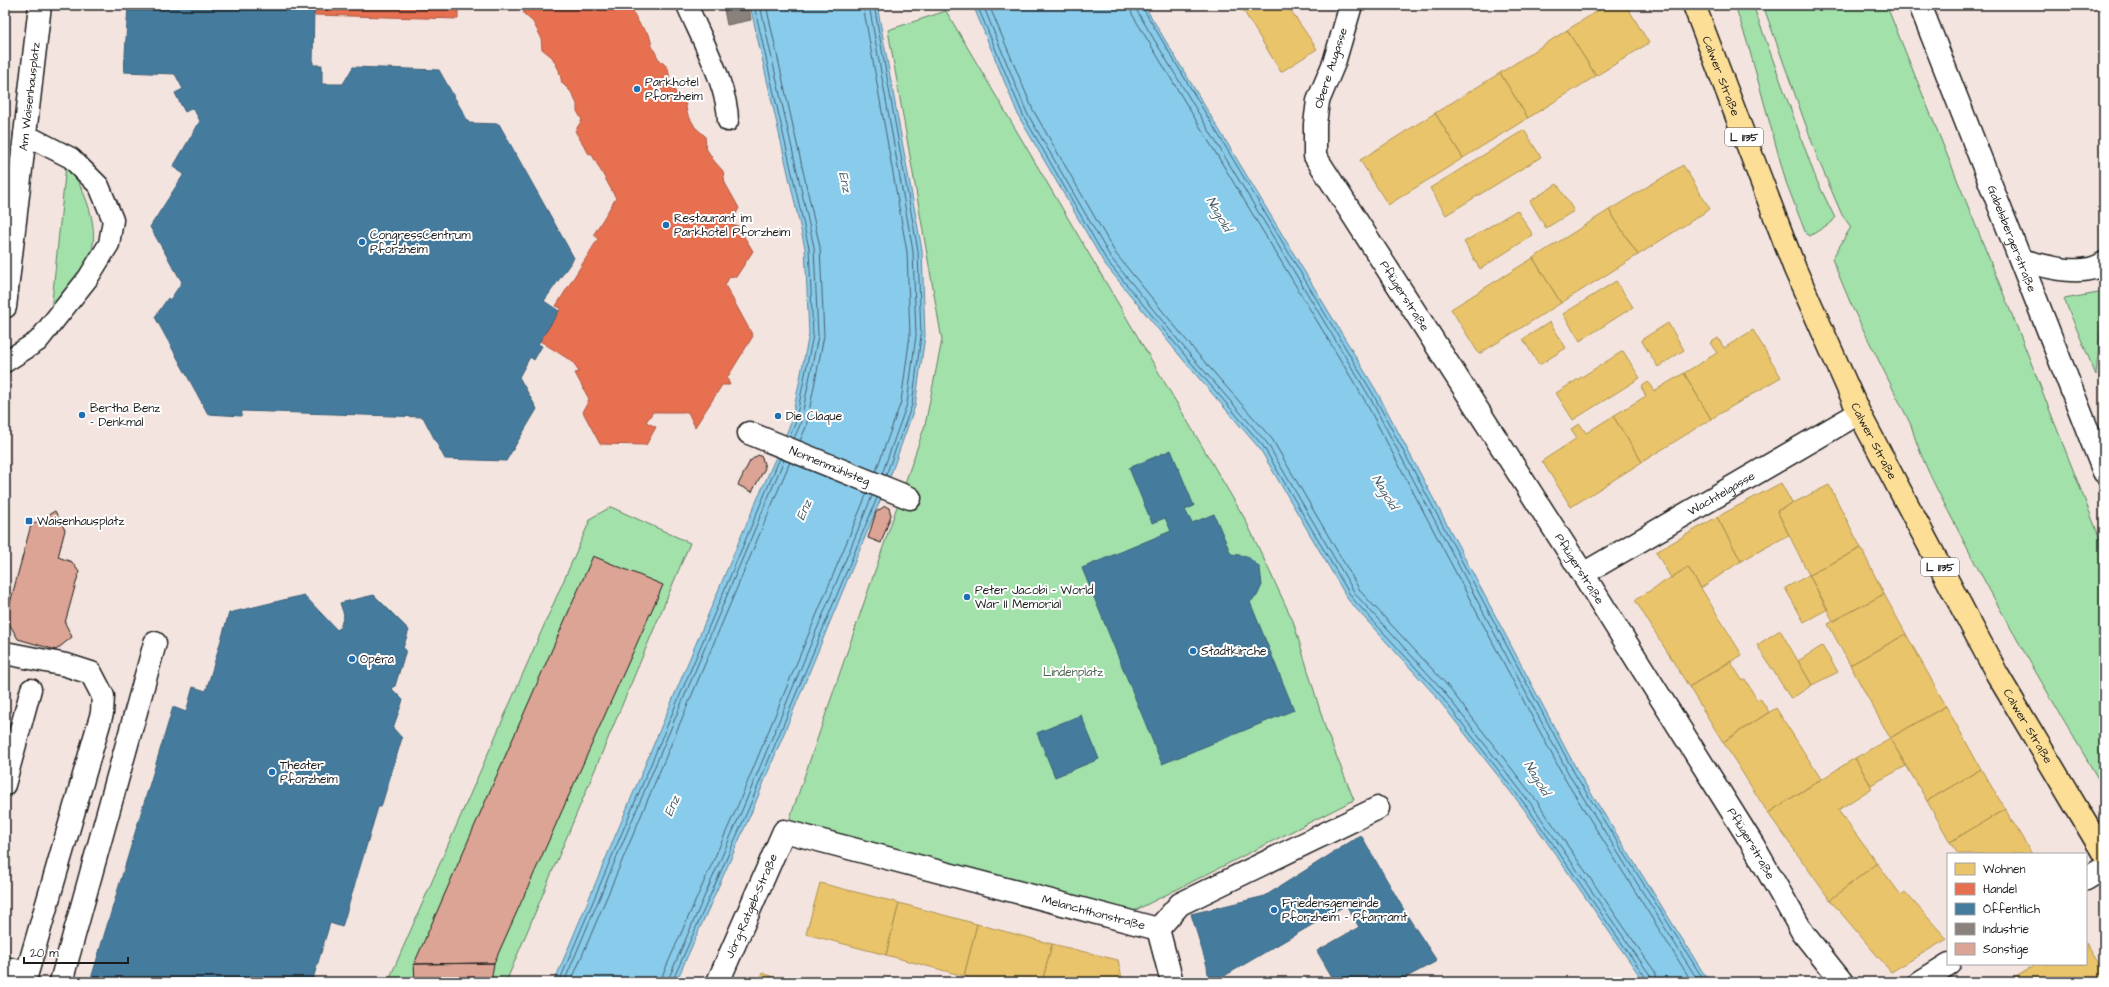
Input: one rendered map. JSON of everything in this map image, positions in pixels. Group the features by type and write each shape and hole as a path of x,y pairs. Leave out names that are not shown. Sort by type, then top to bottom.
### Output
{"main road":[{"name":"Calwer Straße","path":"1694,5 1795,269 1859,413 1997,674 2104,854"}],"street":[{"name":"Obere Augasse","path":"1315,156 1315,124 1318,101 1334,63 1351,5"},
{"name":"Gabelsbergerstraße","path":"1920,5 2104,472"},
{"name":"Am Waisenhausplatz","path":"5,307 24,134 35,10"},
{"name":"Pflügerstraße","path":"1315,156 1583,574 1753,845 1803,933 1842,982"},
{"path":"2021,260 2056,269 2076,270 2100,266 2104,263"},
{"name":"Wachtelgasse","path":"1583,574 1859,413"},
{"name":"Nonnenmühlsteg","path":"749,433 903,495"},
{"path":"61,982 155,643"},
{"path":"5,653 66,665 91,673 103,696 100,721 27,973 5,968"},
{"name":"Melanchthonstraße","path":"784,831 1158,929 1180,904 1378,808"},
{"name":"Jörg-Ratgeb-Straße","path":"718,982 784,831"},
{"path":"2087,878 2104,868"},
{"path":"1158,929 1172,982"},
{"path":"1920,982 1947,965"}],"lane":[{"path":"687,5 722,90 728,107 728,121"},
{"path":"5,362 38,341 88,278 109,244 113,220 99,186 71,158 24,134"},
{"path":"5,785 31,689"}],"green space":[{"path":"1735,5 1753,5 1816,179 1835,218 1832,222 1810,236 1806,234 1786,182 1749,48"},
{"path":"1763,5 1884,5 1888,9 2021,337 2104,549 2104,789 1979,570 1934,483 1921,454 1911,425 1853,309 1832,259 1851,227 1842,215 1818,159"},
{"name":"Lindenplatz","path":"946,11 1245,519 1293,621 1326,730 1354,800 1128,914 787,827 925,425 942,340 888,30"},
{"path":"66,165 79,185 90,209 94,235 93,248 81,273 51,311"},
{"path":"2104,292 2096,375 2064,299"},
{"path":"611,507 690,543 506,982 388,982 591,518"}],"water":[{"name":"Enz","path":"750,5 877,5 922,250 925,336 915,406 891,474 752,811 676,982 554,982 742,534 791,423 809,334 805,248"},
{"name":"Nagold","path":"973,5 1144,5 1377,392 1579,774 1709,982 1644,982 1524,809 1434,694 1349,601 1260,449 1185,362 1104,263 1019,117"}],"building: Wohnen":[{"path":"1240,5 1287,5 1317,49 1281,72"},
{"path":"1607,5 1626,5 1649,43 1596,76 1567,30"},
{"path":"1567,30 1596,76 1528,118 1500,73"},
{"path":"1500,73 1528,118 1463,158 1435,113"},
{"path":"1435,113 1463,158 1388,205 1360,160"},
{"path":"1524,130 1541,157 1446,215 1430,188"},
{"path":"1683,165 1710,209 1638,255 1609,210"},
{"path":"1557,184 1574,211 1546,228 1530,201"},
{"path":"1517,210 1533,235 1480,269 1464,242"},
{"path":"1609,210 1638,255 1561,303 1533,258"},
{"path":"1533,258 1561,303 1479,354 1451,309"},
{"path":"1616,281 1633,307 1580,341 1563,314"},
{"path":"1550,322 1566,348 1539,365 1523,339"},
{"path":"1668,323 1684,350 1658,367 1641,340"},
{"path":"1753,330 1781,377 1711,419 1684,373 1717,353 1710,343 1718,338 1724,348"},
{"path":"1623,351 1640,378 1573,420 1556,393"},
{"path":"1684,373 1711,419 1642,462 1613,416 1646,396 1641,387 1648,382 1654,391"},
{"path":"1613,416 1642,462 1571,507 1542,461 1577,438 1571,429 1580,424 1586,433"},
{"path":"1781,483 1792,503 1777,511 1789,535 1741,561 1717,517"},
{"path":"1829,485 1861,548 1809,575 1777,511"},
{"path":"1717,517 1741,561 1701,588 1688,567 1671,578 1656,552"},
{"path":"1861,548 1884,594 1833,621 1809,575"},
{"path":"1688,567 1742,655 1689,687 1635,600"},
{"path":"1809,575 1828,609 1804,622 1785,588"},
{"path":"1884,594 1906,634 1850,665 1828,624"},
{"path":"1780,630 1812,685 1791,699 1757,645"},
{"path":"1906,634 1946,706 1890,738 1850,665"},
{"path":"1822,646 1838,672 1812,685 1798,661"},
{"path":"1730,661 1742,680 1745,679 1757,700 1760,698 1769,712 1723,742 1689,687"},
{"path":"1946,706 1981,769 1927,801 1890,738"},
{"path":"1776,708 1821,779 1768,813 1723,742"},
{"path":"1890,738 1906,766 1871,785 1855,758"},
{"path":"1855,758 1872,788 1838,810 1877,863 1830,900 1768,813"},
{"path":"1981,769 2005,809 1950,842 1927,801"},
{"path":"2005,809 2031,853 1957,853 1950,842"},
{"path":"1877,863 1901,895 1905,892 1947,939 1891,972 1830,900"},
{"path":"820,883 899,903 886,955 806,934"},
{"path":"899,903 977,924 964,976 886,955"},
{"path":"977,924 1052,944 1042,982 986,982 964,976"},
{"path":"1052,944 1118,960 1123,982 1042,982"},
{"path":"2087,945 2104,972 2104,982 2019,982 2015,977 2034,965 2087,965"},
{"path":"763,973 785,982 759,982"},
{"path":"2015,977 2019,982 2006,982"}],"building: Handel":[{"path":"314,5 458,5 458,19 314,15"},
{"name":"Restaurant im Parkhotel Pforzheim","path":"523,5 632,5 633,12 640,25 649,34 652,46 658,58 668,68 670,80 676,93 685,101 687,113 695,127 705,136 706,148 714,161 723,171 725,183 739,208 731,223 733,226 737,225 753,251 736,277 730,276 725,285 753,336 727,378 730,385 722,385 695,427 688,412 653,412 646,422 656,427 646,445 600,444 583,412 589,399 575,373 579,372 573,362 540,341 561,308 556,306 598,239 594,234 616,198 591,153 589,154 575,131 582,120 577,111 577,104 571,92 562,83 559,70 552,57 542,49 541,37 533,22 524,14"}],"building: Öffentlich":[{"name":"CongressCentrum Pforzheim","path":"128,5 314,5 313,65 322,65 322,84 343,84 353,67 439,70 469,123 499,124 574,258 544,301 559,311 538,344 542,346 534,360 530,357 519,377 537,409 506,461 445,459 423,417 242,411 241,416 208,414 155,317 168,298 169,300 172,297 182,282 150,227 184,174 173,167 200,121 193,108 185,112 180,103 175,93 183,89 175,74 124,72"},
{"name":"Stadtkirche","path":"1171,450 1194,506 1185,510 1192,523 1214,514 1231,554 1247,556 1260,568 1262,585 1257,596 1250,602 1294,710 1162,764 1082,568 1171,531 1165,518 1152,523 1129,468"},
{"name":"Theater Pforzheim","path":"304,595 337,630 340,628 344,615 340,603 374,595 409,630 403,648 406,650 395,686 391,688 403,700 393,728 402,738 381,807 378,807 342,927 330,923 312,982 90,982 173,707 186,712 193,687 206,691 229,613"},
{"path":"1081,715 1099,759 1055,777 1037,733"},
{"name":"Friedensgemeinde Pforzheim - Pfarramt","path":"1361,835 1408,917 1437,961 1397,982 1335,982 1317,951 1359,927 1346,905 1214,982 1209,982 1207,966 1191,914 1265,896"}],"building: Industrie":[{"path":"723,5 749,5 751,20 727,25"}],"building: Sonstige":[{"path":"758,455 762,457 765,468 752,492 738,485 750,461"},
{"path":"885,506 889,508 891,515 881,543 868,538 876,512"},
{"path":"55,511 65,530 58,557 72,562 79,572 65,623 72,637 56,650 18,639 6,618 31,525"},
{"path":"593,556 663,585 494,963 414,964"},
{"path":"494,963 491,982 415,982 414,964"}],"place":[{"name":"Parkhotel Pforzheim","path":"637,89"},
{"name":"Restaurant im Parkhotel Pforzheim","path":"666,225"},
{"name":"CongressCentrum Pforzheim","path":"362,242"},
{"name":"Bertha Benz - Denkmal","path":"82,415"},
{"name":"Die Claque","path":"778,416"},
{"name":"Waisenhausplatz","path":"29,521"},
{"name":"Peter Jacobi - World War II Memorial","path":"967,597"},
{"name":"Stadtkirche","path":"1193,651"},
{"name":"Opéra","path":"352,659"},
{"name":"Theater Pforzheim","path":"272,772"},
{"name":"Friedensgemeinde Pforzheim - Pfarramt","path":"1274,910"}]}
